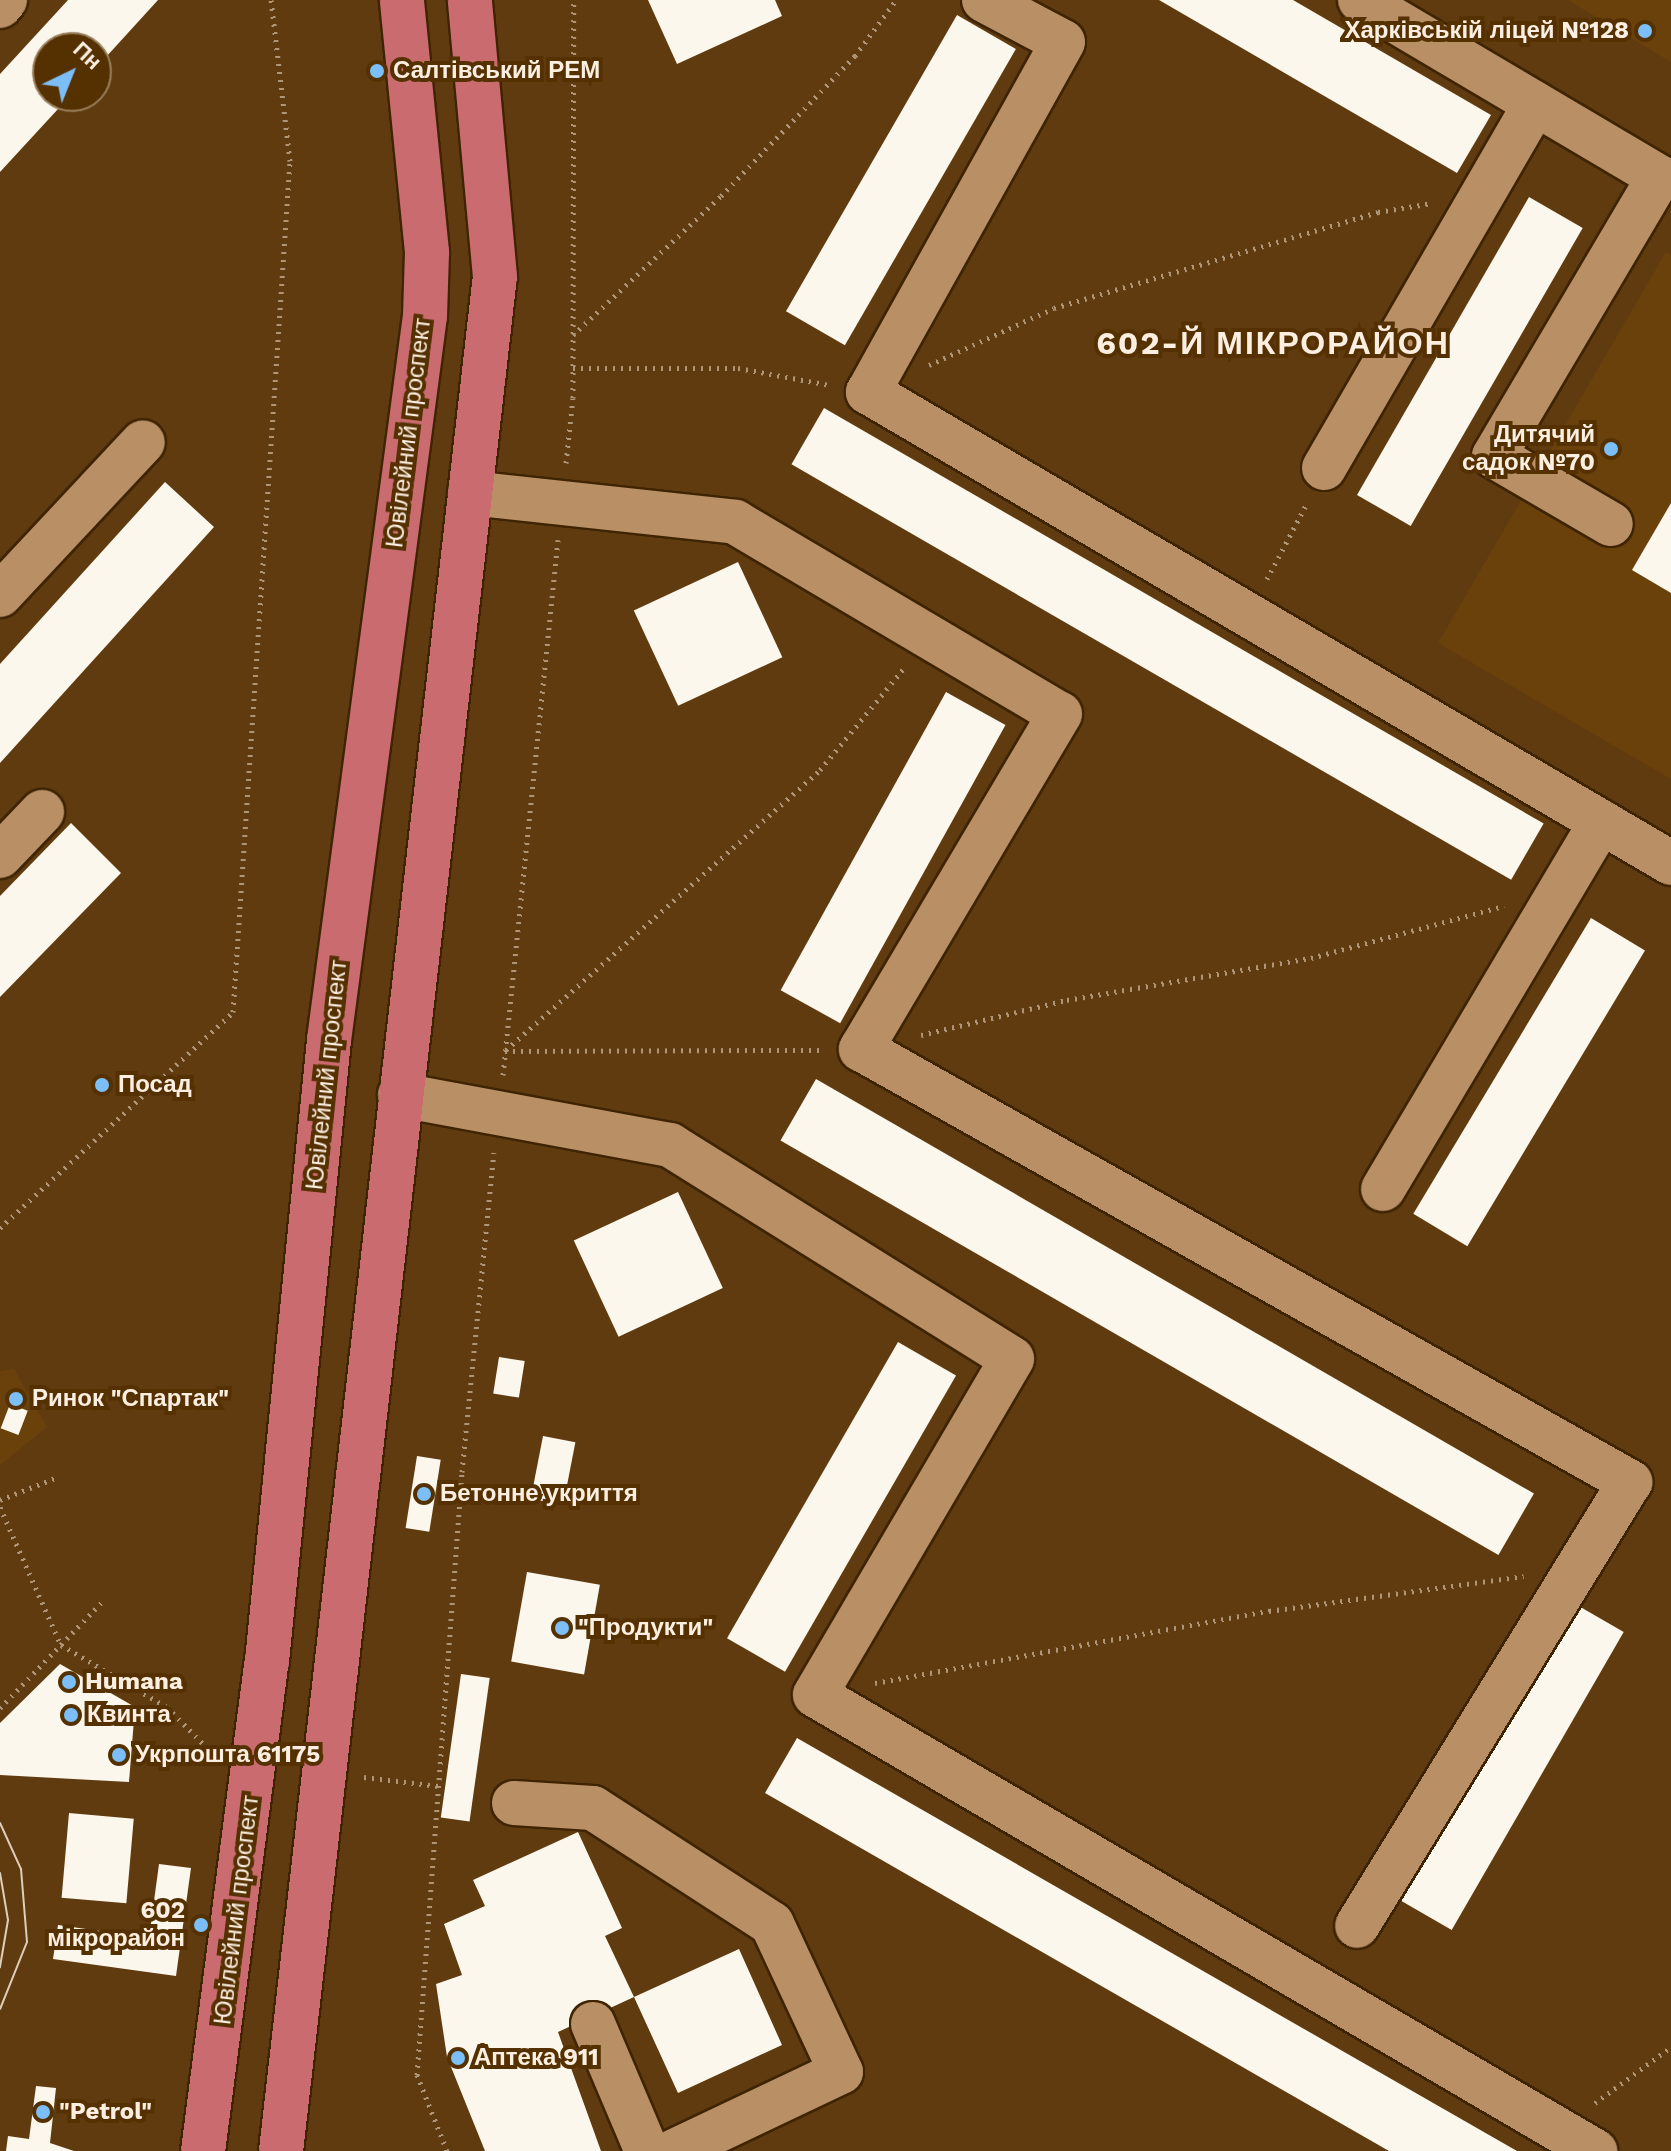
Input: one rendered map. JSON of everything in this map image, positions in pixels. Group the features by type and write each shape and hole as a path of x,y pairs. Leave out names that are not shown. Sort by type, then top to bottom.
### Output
{"main road":[{"name":"Ювілейний проспект","path":"202,2149 267,1661 329,1040 425,316 427,252 402,0"},
{"path":"281,2151 495,277 470,0"}],"lane":[{"path":"0,6 5,0"},
{"path":"984,0 1063,42 868,392 1671,863"},
{"path":"1360,0 1659,177 1494,456 1611,524"},
{"path":"1324,468 1535,104"},
{"path":"0,595 143,442"},
{"path":"470,493 735,522 1060,714 861,1049 1630,1482 1357,1926"},
{"path":"0,856 42,812"},
{"path":"1383,1189 1601,822"},
{"path":"400,1095 670,1145 1012,1359 815,1695 1567,2144"},
{"path":"514,1803 593,1808 772,1924 841,2072 675,2151"},
{"path":"593,2024 647,2151"}],"path":[{"path":"0,1228 233,1012 290,161 271,0"},
{"path":"573,336 721,196 855,56 896,0"},
{"path":"926,367 1054,308 1378,212 1483,194"},
{"path":"573,368 738,368 868,392"},
{"path":"1248,615 1324,468"},
{"path":"929,637 820,770 505,1051 717,1056 861,1049 1067,1000 1311,958 1562,888"},
{"path":"0,1500 55,1478"},
{"path":"0,1507 61,1645 167,1707 220,1761"},
{"path":"815,1695 1237,1616 1577,1569"},
{"path":"0,1708 102,1602"},
{"path":"358,1776 438,1786"},
{"path":"1567,2144 1671,2047"}],"shaded area":[{"name":"Харківській ліцей №128","path":"1568,0 1671,0 1671,62"},
{"name":"Дитячий садок №70","path":"1666,252 1671,255 1671,779 1438,643"},
{"name":"Ринок \"Спартак\"","path":"14,1369 47,1427 0,1465 0,1371"}],"building":[{"path":"68,0 158,0 112,50 112,32 39,32"},
{"path":"648,0 775,0 782,16 677,64"},
{"path":"1159,0 1293,0 1491,115 1457,173"},
{"path":"957,15 1016,49 845,345 786,311"},
{"path":"32,39 32,112 55,112 0,172 0,74"},
{"path":"1529,197 1583,228 1411,526 1357,495"},
{"path":"824,408 1544,824 1511,880 792,464"},
{"path":"165,482 214,527 0,763 0,664"},
{"path":"1671,503 1671,593 1632,570"},
{"path":"738,562 782,657 678,706 634,611"},
{"path":"946,692 1005,725 840,1023 781,990"},
{"path":"71,823 121,873 0,997 0,896"},
{"path":"1591,918 1645,950 1467,1246 1413,1214"},
{"path":"816,1079 1534,1494 1498,1555 780,1140"},
{"path":"678,1192 723,1288 619,1337 574,1241"},
{"path":"898,1342 956,1376 785,1672 727,1638"},
{"path":"499,1357 525,1361 519,1398 493,1394"},
{"path":"10,1404 28,1411 18,1435 1,1428"},
{"path":"543,1436 575,1442 563,1505 531,1499"},
{"name":"Бетонне укриття","path":"417,1456 441,1460 429,1532 406,1528"},
{"path":"527,1572 600,1585 584,1674 511,1662"},
{"path":"1570,1601 1624,1632 1452,1930 1398,1899"},
{"name":"Квинта","path":"60,1664 135,1707 129,1782 0,1775 0,1723"},
{"path":"461,1674 490,1678 470,1822 441,1818"},
{"path":"797,1738 1517,2151 1389,2151 765,1793"},
{"path":"69,1813 134,1819 126,1903 62,1898"},
{"path":"578,1832 622,1928 605,1936 634,1997 558,2032 601,2151 485,2151 447,2057 436,1984 462,1975 444,1924 485,1906 473,1880"},
{"path":"159,1864 191,1868 176,1976 53,1959 58,1925 149,1938"},
{"path":"739,1949 782,2045 678,2093 634,1997"},
{"name":"\"Petrol\"","path":"36,2086 56,2088 50,2143 74,2151 6,2151 8,2136 29,2139"}],"tram line":[{"path":"0,1823 21,1869 27,1942 0,2009"},
{"path":"0,1873 8,1920 0,1967"}],"place":[{"name":"Харківській ліцей №128","path":"1645,31"},
{"name":"Салтівський РЕМ","path":"377,71"},
{"name":"Дитячий садок №70","path":"1611,449"},
{"name":"Посад","path":"102,1085"},
{"name":"Ринок \"Спартак\"","path":"16,1399"},
{"name":"Бетонне укриття","path":"424,1494"},
{"name":"\"Продукти\"","path":"562,1628"},
{"name":"Humana","path":"69,1682"},
{"name":"Квинта","path":"71,1715"},
{"name":"Укрпошта 61175","path":"119,1755"},
{"name":"602 мікрорайон","path":"201,1925"},
{"name":"Аптека 911","path":"458,2058"},
{"name":"\"Petrol\"","path":"43,2112"}],"district":[{"name":"602-Й МІКРОРАЙОН","path":"1273,343"}]}
